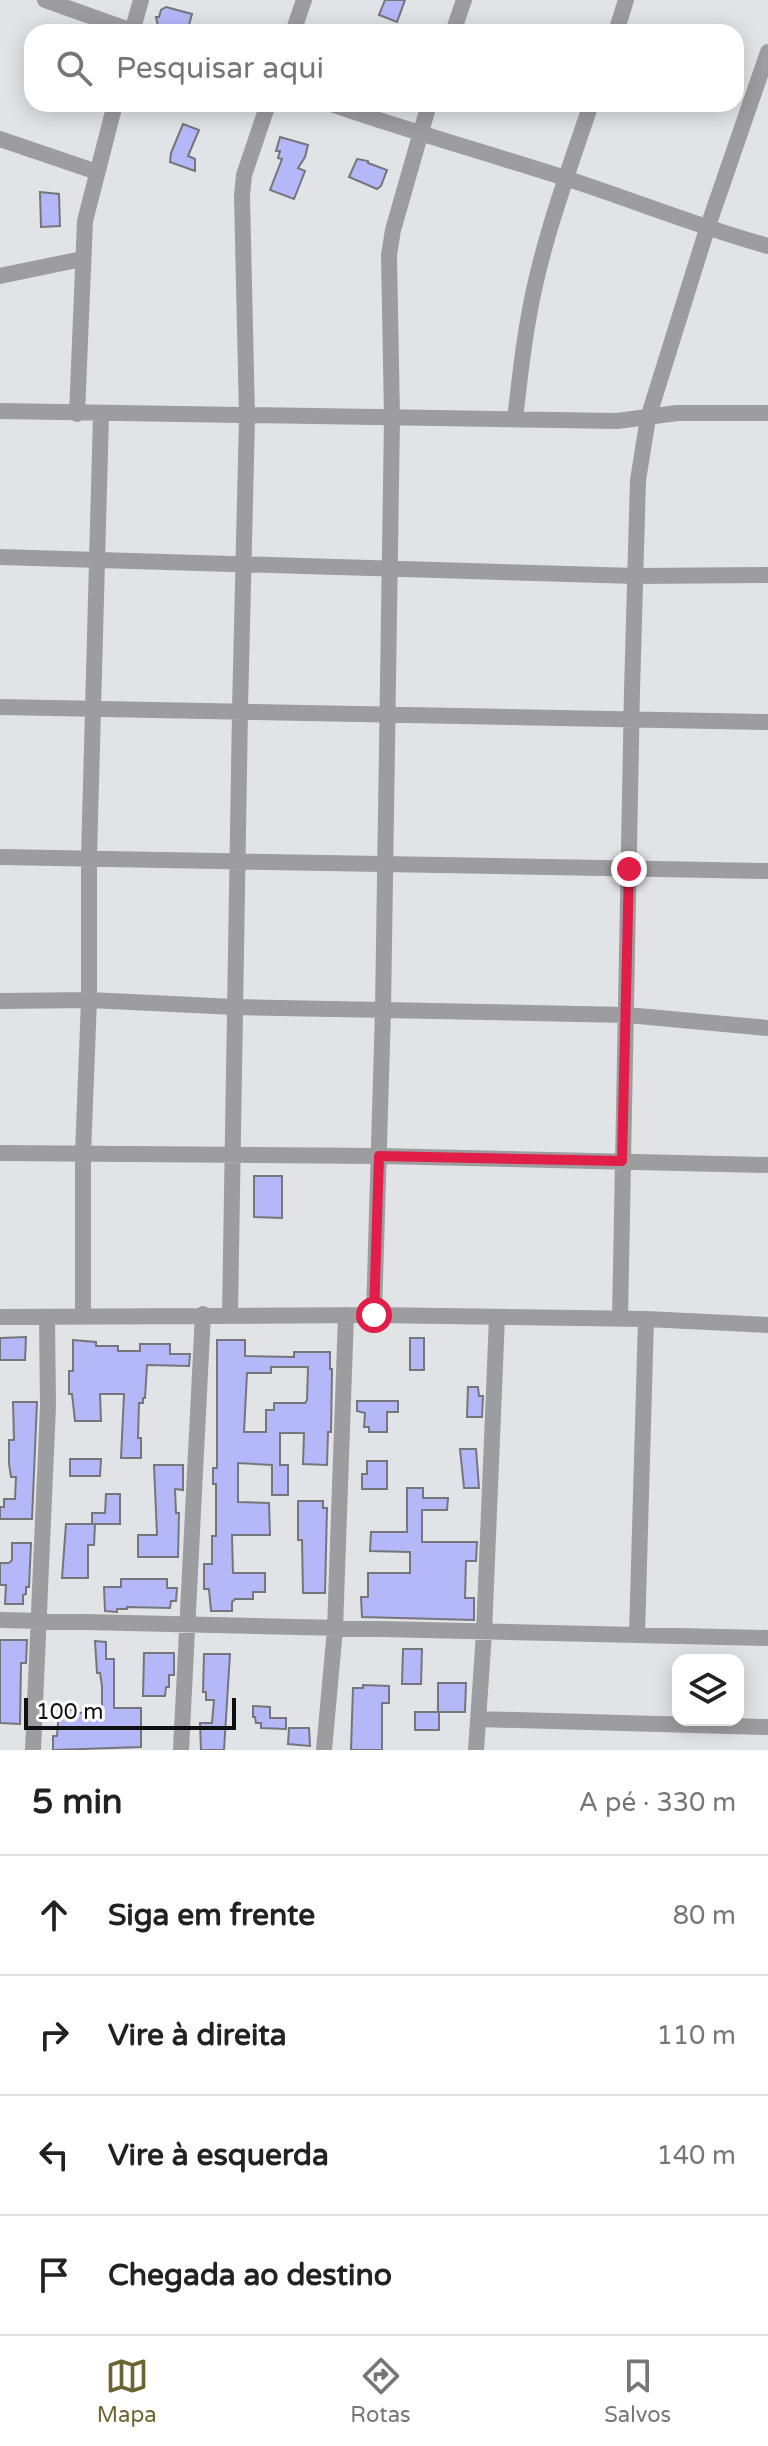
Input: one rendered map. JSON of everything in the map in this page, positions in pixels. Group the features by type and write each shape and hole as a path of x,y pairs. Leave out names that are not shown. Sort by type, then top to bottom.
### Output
{"street":[{"path":"45,0 111,24"},
{"path":"135,24 141,0"},
{"path":"296,24 304,0"},
{"path":"456,24 464,0"},
{"path":"618,24 626,0"},
{"path":"620,1319 638,480 648,418 707,229 768,52"},
{"path":"77,414 85,221 113,112"},
{"path":"230,1314 247,417 242,196 244,175 265,112"},
{"path":"354,112 566,178 707,229 768,246"},
{"path":"374,1315 383,1010 392,418 389,255 393,230 426,112"},
{"path":"515,419 531,304 566,178 588,112"},
{"path":"0,139 97,172"},
{"path":"0,276 82,259"},
{"path":"0,411 617,421 677,413 768,413"},
{"path":"83,1317 83,1154 101,414"},
{"path":"0,557 636,576 768,575"},
{"path":"0,707 768,722"},
{"path":"0,857 768,871"},
{"path":"0,1001 89,1000 235,1007 627,1015 768,1028"},
{"path":"0,1153 379,1156 768,1165"},
{"path":"181,1750 203,1314"},
{"path":"324,1750 335,1629 346,1315"},
{"path":"0,1317 374,1315 646,1319 768,1325"},
{"path":"33,1750 48,1406 47,1317"},
{"path":"476,1750 497,1317"},
{"path":"637,1635 646,1319"},
{"path":"0,1620 768,1638"},
{"path":"478,1719 768,1727"}],"building":[{"path":"385,0 405,0 397,22 379,15"},
{"path":"166,7 192,14 189,24 158,24 156,17 159,17"},
{"path":"183,124 199,130 188,156 195,159 195,171 170,162"},
{"path":"280,137 308,145 298,168 305,171 294,199 270,190 282,159 278,158 280,151 276,151"},
{"path":"357,159 387,170 381,186 377,189 349,177"},
{"path":"40,192 59,194 60,226 41,227"},
{"path":"254,1176 282,1176 282,1218 254,1217"},
{"path":"26,1337 25,1360 0,1360 0,1338"},
{"path":"410,1338 424,1338 424,1370 410,1370"},
{"path":"73,1340 96,1342 96,1346 118,1346 118,1351 140,1351 140,1344 170,1344 170,1354 190,1354 189,1366 147,1365 145,1398 143,1403 139,1403 141,1458 121,1458 124,1394 100,1394 101,1421 75,1421 72,1394 69,1394"},
{"path":"217,1340 245,1340 245,1356 294,1357 294,1352 330,1352 331,1432 328,1432 327,1465 303,1464 304,1433 280,1433 280,1465 288,1465 288,1495 272,1495 272,1465 238,1463 238,1502 269,1503 270,1535 232,1535 233,1573 265,1573 265,1592 253,1592 253,1599 235,1599 232,1611 211,1611 209,1589 204,1589 204,1564 212,1564 212,1536 216,1536 213,1468 217,1468","holes":["271,1367 308,1367 305,1403 274,1403 274,1410 266,1410 266,1432 244,1432 247,1373 271,1373"]},
{"path":"468,1387 478,1387 479,1396 483,1396 482,1417 467,1417"},
{"path":"357,1401 398,1401 398,1412 387,1412 387,1432 369,1432 369,1427 364,1427 365,1413 357,1411"},
{"path":"13,1402 37,1402 32,1519 0,1519 4,1499 15,1499 16,1477 11,1477 9,1464 9,1440 14,1440"},
{"path":"460,1449 476,1449 479,1488 464,1488"},
{"path":"70,1459 101,1459 100,1476 70,1476"},
{"path":"367,1461 387,1461 387,1489 362,1489 362,1474 367,1474"},
{"path":"154,1465 183,1465 183,1490 175,1489 176,1513 179,1513 178,1557 138,1557 138,1535 157,1535"},
{"path":"407,1488 423,1488 423,1498 448,1498 447,1510 422,1510 422,1542 477,1542 476,1561 466,1561 465,1598 474,1598 474,1620 362,1617 361,1597 368,1597 368,1573 410,1573 410,1552 370,1551 371,1532 407,1532"},
{"path":"106,1494 120,1494 120,1524 92,1524 92,1513 105,1513"},
{"path":"298,1501 323,1501 323,1508 327,1508 325,1593 303,1593"},
{"path":"66,1524 95,1524 94,1545 88,1545 88,1578 62,1578"},
{"path":"12,1543 31,1543 29,1587 23,1595 23,1604 5,1604 6,1585 0,1585 0,1563 12,1560"},
{"path":"121,1579 167,1579 167,1588 177,1588 176,1601 171,1601 170,1608 127,1607 117,1609 117,1612 105,1611 104,1587 121,1587"},
{"path":"0,1640 27,1640 26,1663 21,1663 20,1724 0,1723"},
{"path":"95,1641 106,1642 106,1659 114,1659 114,1708 141,1708 141,1747 53,1750 59,1709 79,1713 102,1711 102,1686 100,1673 97,1673"},
{"path":"403,1649 422,1649 421,1684 402,1684"},
{"path":"144,1653 174,1653 174,1675 169,1675 165,1696 143,1696"},
{"path":"204,1654 230,1654 224,1750 201,1750 200,1723 212,1723 214,1700 206,1700 206,1692 203,1692"},
{"path":"438,1683 466,1683 465,1712 438,1712"},
{"path":"363,1685 389,1686 389,1703 382,1703 382,1750 351,1750 353,1688 363,1688"},
{"path":"253,1706 270,1707 270,1718 286,1718 286,1729 261,1728 261,1723 256,1723 253,1717"},
{"path":"415,1712 439,1712 439,1730 415,1730"},
{"path":"289,1728 309,1728 310,1746 288,1744"}],"route":[{"path":"374,1315 379,1156 622,1161 629,869"}]}
